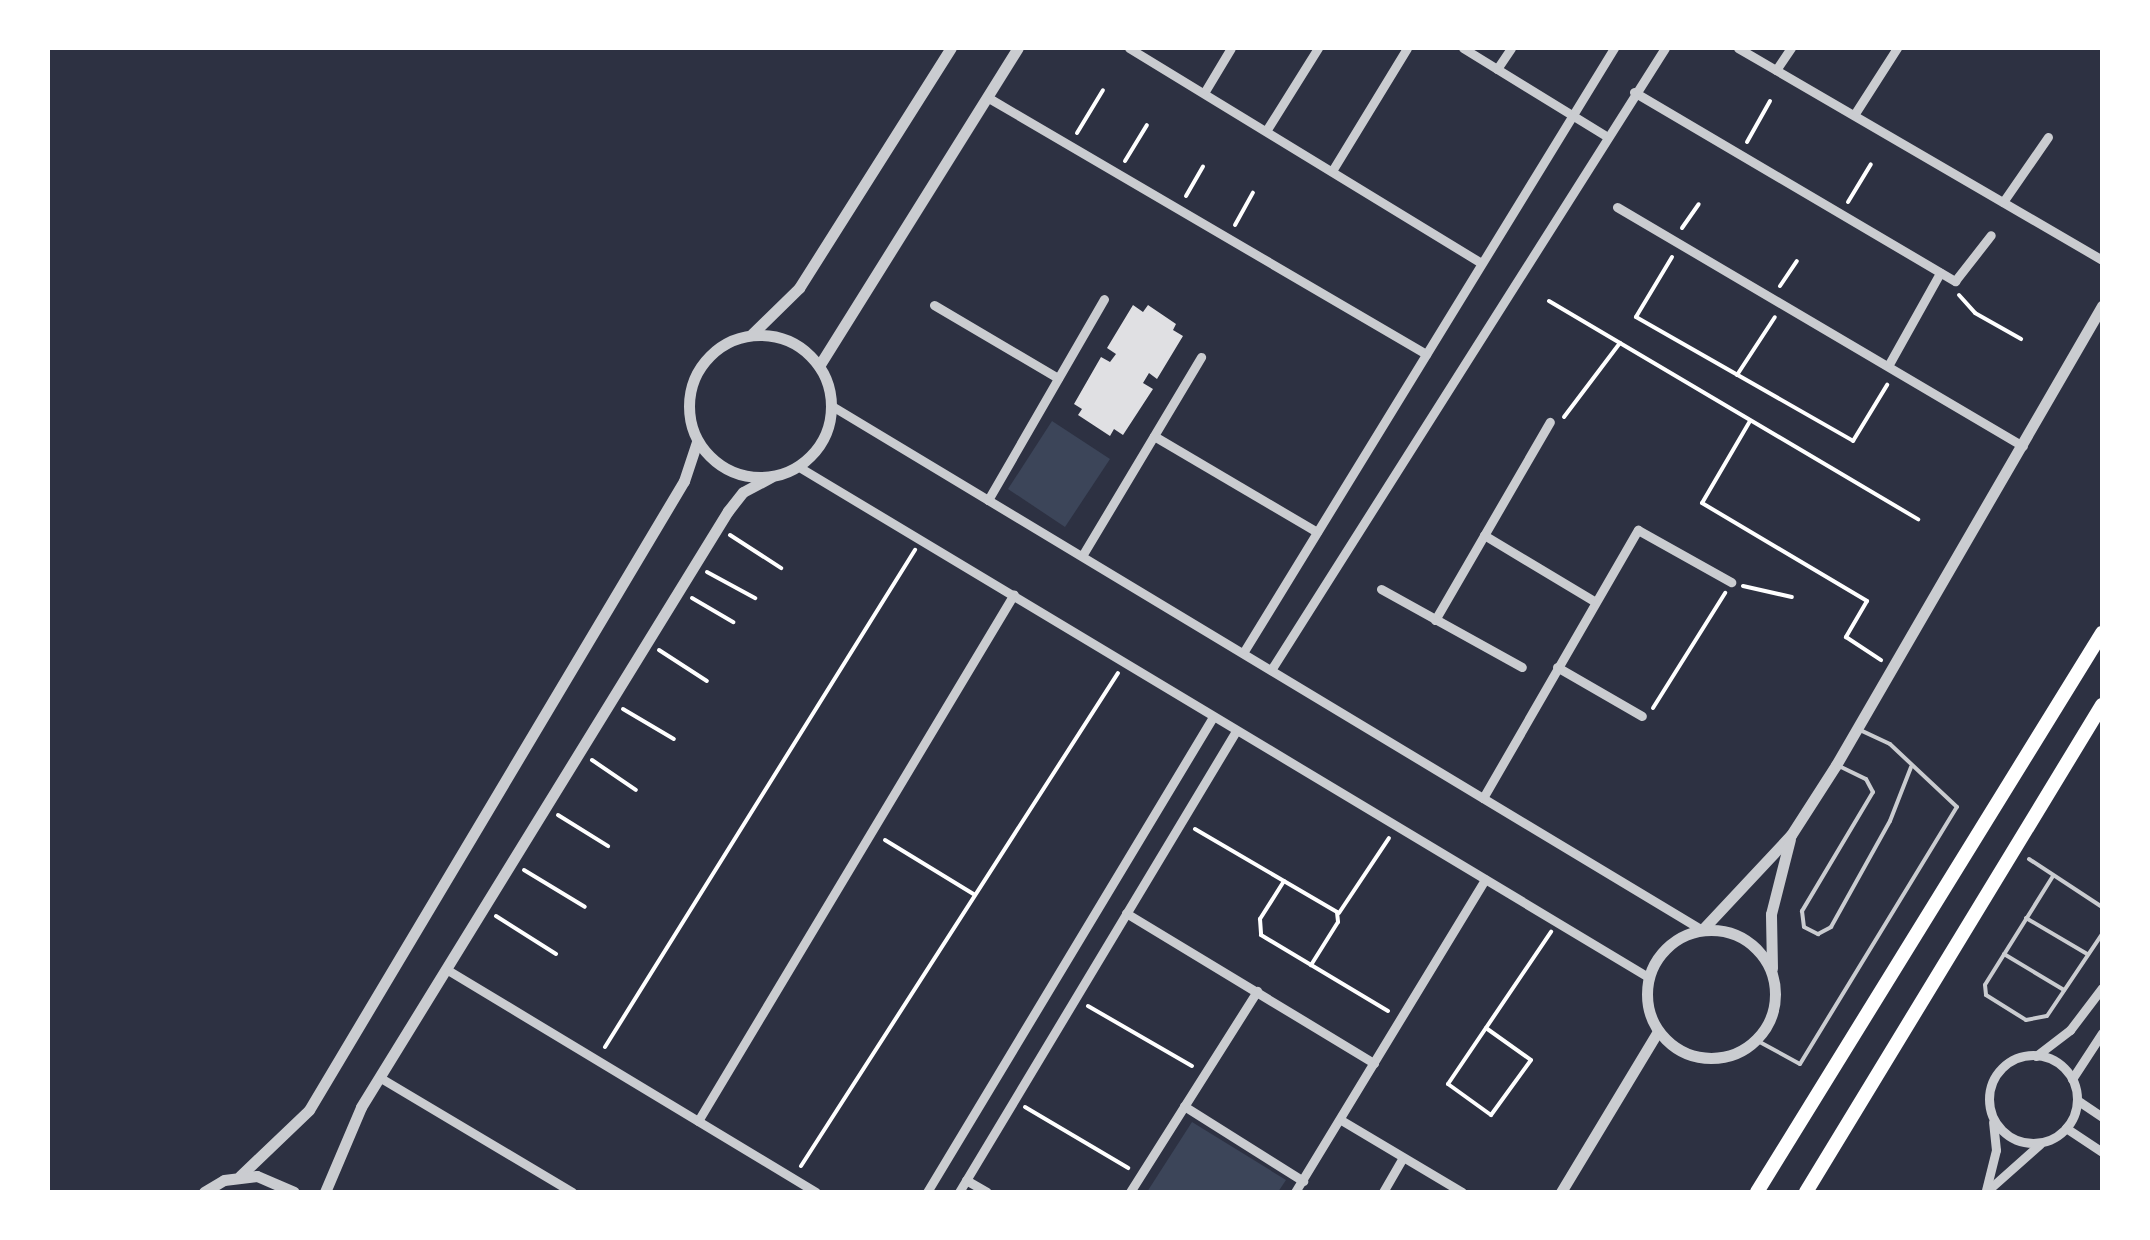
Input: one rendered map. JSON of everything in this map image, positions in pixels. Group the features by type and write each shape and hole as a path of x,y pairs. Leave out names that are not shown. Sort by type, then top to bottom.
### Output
{"main road":[{"path":"1757,1192 2102,633"},
{"path":"1806,1192 2102,705"}],"street":[{"path":"750,336 799,288 951,48"},
{"path":"819,366 1018,48"},
{"path":"1130,48 1143,51 1204,93 1481,263"},
{"path":"1204,93 1232,48"},
{"path":"1266,131 1318,48"},
{"path":"1332,172 1408,48"},
{"path":"1463,48 1606,136"},
{"path":"1498,69 1511,48"},
{"path":"1242,653 1614,48"},
{"path":"1270,670 1665,48"},
{"path":"1738,48 2102,260"},
{"path":"1776,70 1790,48"},
{"path":"1854,116 1897,48"},
{"path":"1634,92 1955,281 1992,235"},
{"path":"987,96 1426,354"},
{"path":"2003,202 2048,137"},
{"path":"1617,207 2023,446"},
{"path":"1892,368 1940,273"},
{"path":"988,500 1104,299"},
{"path":"934,305 1058,378"},
{"path":"1791,835 1770,914 1775,1004 1756,1040 1732,1054 1705,1058 1678,1050 1658,1031 1648,1011 1648,976 1664,949 1702,930 1791,835 1857,730 2102,306"},
{"path":"325,1192 341,1146 379,1078 717,528 743,492 798,466 823,440 832,406 819,366 796,344 750,336 730,341 700,366 688,404 698,442 729,471 772,477"},
{"path":"1082,556 1201,357"},
{"path":"832,406 1702,930 1727,931 1750,943 1773,976"},
{"path":"1435,620 1550,422"},
{"path":"1154,436 1317,532"},
{"path":"204,1192 240,1176 309,1110 684,481 698,442"},
{"path":"798,466 1648,976"},
{"path":"1483,798 1594,601 1642,528 1732,582"},
{"path":"1484,536 1594,601"},
{"path":"1382,589 1522,668"},
{"path":"698,1120 1014,594"},
{"path":"1557,666 1642,716"},
{"path":"928,1192 1213,717"},
{"path":"958,1192 1236,731"},
{"path":"1159,808 1181,821"},
{"path":"1295,1192 1485,879"},
{"path":"1126,912 1374,1064"},
{"path":"446,969 816,1192"},
{"path":"1986,1192 1996,1150 1994,1079 2007,1064 2036,1056 2070,1030 2102,988"},
{"path":"1130,1192 1257,991"},
{"path":"1561,1192 1658,1031"},
{"path":"2072,1079 2102,1033"},
{"path":"1986,1192 2043,1142 2066,1128 2077,1100 2072,1079 2057,1063 2036,1056"},
{"path":"379,1078 572,1192"},
{"path":"2077,1100 2102,1116"},
{"path":"1184,1106 1303,1181"},
{"path":"1993,1119 2019,1142 2043,1142"},
{"path":"1340,1120 1462,1192"},
{"path":"2066,1128 2102,1152"},
{"path":"1383,1192 1403,1158"},
{"path":"240,1176 273,1180 294,1192"},
{"path":"966,1180 986,1192"}],"lane":[{"path":"1857,730 1890,744 1964,812"},
{"path":"1836,765 1866,779 1873,792 1802,911 1804,926 1818,934 1832,927 1897,808 1911,767"},
{"path":"1756,1040 1800,1064 1956,806"},
{"path":"2029,859 2102,907"},
{"path":"2053,876 1984,985 1989,998 2033,1020 2048,1016 2102,934"},
{"path":"2026,918 2088,954"},
{"path":"2004,954 2064,990"}],"path":[{"path":"1070,145 1104,90"},
{"path":"1739,155 1770,102"},
{"path":"1118,173 1148,125"},
{"path":"1840,214 1871,164"},
{"path":"1178,209 1203,167"},
{"path":"1227,238 1252,193"},
{"path":"1700,204 1636,317 1853,441 1892,368"},
{"path":"1771,298 1797,261"},
{"path":"1955,281 1965,305 2021,339"},
{"path":"1549,301 1918,519"},
{"path":"1737,374 1783,305"},
{"path":"1550,422 1577,408 1620,343"},
{"path":"1750,421 1702,503 1867,601 1846,637 1892,667"},
{"path":"717,528 781,568"},
{"path":"597,1060 922,539"},
{"path":"694,564 755,598"},
{"path":"1642,716 1732,582 1792,598"},
{"path":"679,590 733,622"},
{"path":"647,642 707,681"},
{"path":"794,1178 1126,662"},
{"path":"610,702 674,739"},
{"path":"579,752 636,790"},
{"path":"546,807 608,846"},
{"path":"1181,821 1338,915"},
{"path":"1312,965 1338,915 1398,826"},
{"path":"871,831 975,894"},
{"path":"512,862 585,907"},
{"path":"1284,881 1258,930 1401,1018"},
{"path":"483,908 556,954"},
{"path":"1486,1028 1531,1060 1492,1115 1448,1086 1486,1028 1557,922"},
{"path":"1074,998 1205,1074"},
{"path":"1012,1100 1141,1176"}],"shaded area":[{"path":"1052,421 1110,459 1065,527 1008,489"},
{"path":"1192,1122 1286,1180 1278,1192 1147,1192"}],"building":[{"path":"1133,305 1143,312 1148,305 1176,324 1173,330 1183,336 1157,379 1149,373 1143,383 1153,389 1123,435 1114,429 1110,436 1078,415 1082,409 1074,404 1101,357 1110,362 1116,354 1107,348"}]}
